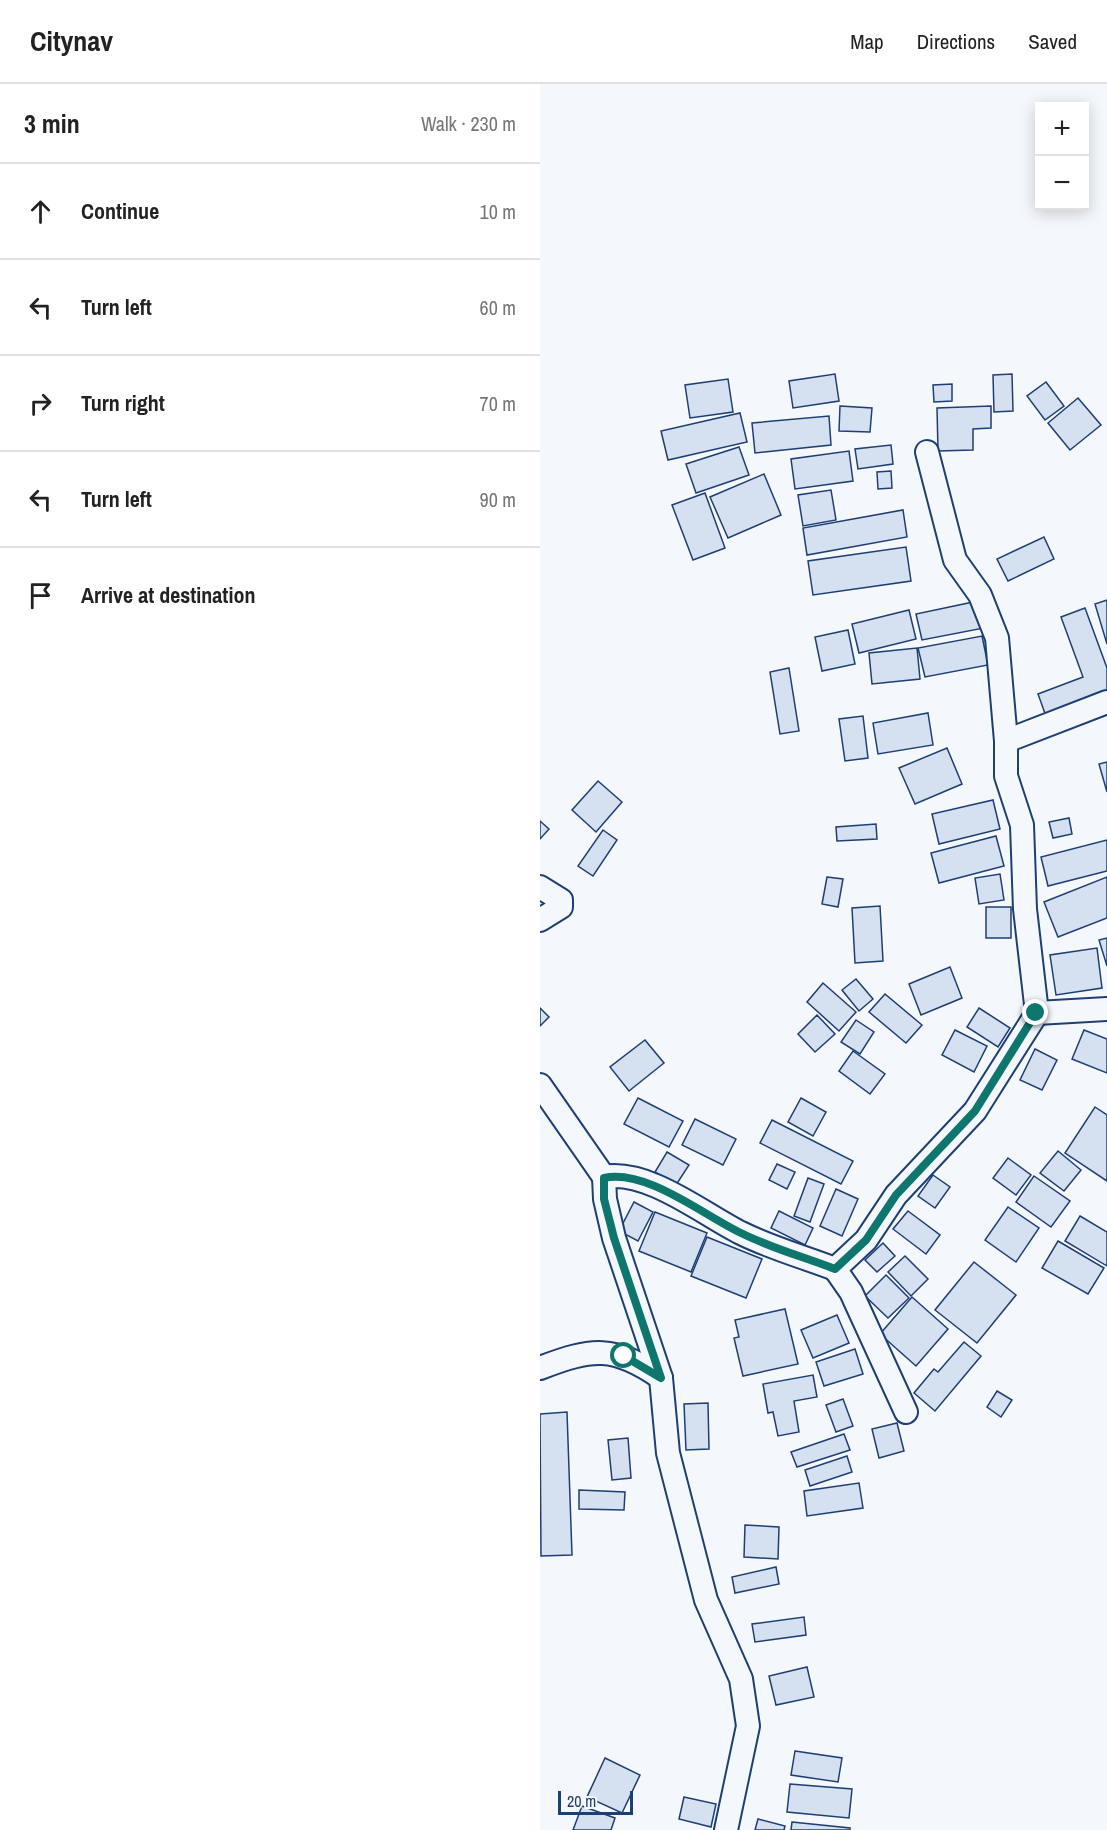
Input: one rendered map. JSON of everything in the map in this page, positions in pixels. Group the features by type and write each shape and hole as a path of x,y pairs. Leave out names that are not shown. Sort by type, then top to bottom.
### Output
{"street":[{"path":"835,1269 866,1240 896,1195 975,1111 1036,1013 1024,909 1022,825 1006,776 1006,741 997,638 980,595 955,560 927,452"},
{"path":"1006,741 1107,702"},
{"path":"540,887 561,900 561,907 540,920"},
{"path":"1036,1013 1107,1009"},
{"path":"540,1085 604,1178 604,1199 614,1238 661,1378 668,1453 678,1498 706,1600 741,1679 748,1726 726,1830"},
{"path":"604,1178 617,1175 645,1183 689,1203 742,1233 835,1269 851,1292 906,1412"},
{"path":"540,1368 565,1359 603,1351 641,1364 661,1378"}],"building":[{"path":"835,374 839,401 793,408 789,381"},
{"path":"1012,374 1013,411 994,412 993,375"},
{"path":"728,379 733,412 690,418 685,385"},
{"path":"1046,382 1064,406 1045,420 1027,396"},
{"path":"952,384 952,401 934,402 933,385"},
{"path":"1078,398 1101,425 1070,450 1048,423"},
{"path":"840,406 872,408 870,432 839,431"},
{"path":"991,406 991,428 973,429 973,450 938,451 937,408"},
{"path":"740,413 747,442 668,460 661,431"},
{"path":"829,416 831,445 755,453 752,423"},
{"path":"891,445 893,464 858,469 855,449"},
{"path":"739,447 749,475 696,493 686,464"},
{"path":"849,451 853,481 795,489 791,459"},
{"path":"891,471 892,488 878,489 877,472"},
{"path":"764,474 781,515 728,538 710,497"},
{"path":"831,490 836,520 803,526 798,495"},
{"path":"705,493 725,548 693,560 672,505"},
{"path":"903,510 907,537 807,555 803,528"},
{"path":"1044,537 1054,559 1008,581 997,559"},
{"path":"906,547 911,581 813,595 808,561"},
{"path":"1107,600 1107,644 1095,604"},
{"path":"978,601 984,628 922,640 916,614"},
{"path":"1085,608 1107,668 1107,697 1047,719 1038,694 1083,677 1061,617"},
{"path":"909,610 916,639 859,653 852,624"},
{"path":"848,630 855,664 822,671 815,637"},
{"path":"982,636 988,665 925,677 918,648"},
{"path":"917,648 920,679 872,684 869,653"},
{"path":"789,668 799,731 780,734 770,672"},
{"path":"928,713 933,745 878,754 873,723"},
{"path":"863,716 868,758 845,761 839,719"},
{"path":"947,748 962,784 915,804 899,768"},
{"path":"1107,762 1107,792 1099,764"},
{"path":"598,781 622,802 596,832 572,810"},
{"path":"993,800 1000,829 939,844 932,814"},
{"path":"1069,818 1072,834 1053,838 1049,822"},
{"path":"540,821 549,829 540,839"},
{"path":"876,824 877,839 837,841 836,827"},
{"path":"603,830 617,840 593,876 578,866"},
{"path":"996,836 1004,866 939,883 931,853"},
{"path":"1107,840 1107,871 1048,886 1041,857"},
{"path":"1000,874 1004,900 979,904 975,878"},
{"path":"827,877 843,879 838,907 822,904"},
{"path":"1107,877 1107,918 1058,937 1044,902"},
{"path":"880,906 883,961 855,963 852,908"},
{"path":"986,907 1011,907 1011,938 986,938"},
{"path":"1107,938 1107,966 1099,940"},
{"path":"1097,948 1102,988 1056,995 1050,955"},
{"path":"950,967 962,998 921,1015 909,984"},
{"path":"856,979 873,999 859,1011 842,990"},
{"path":"823,983 856,1012 839,1031 807,1002"},
{"path":"885,994 922,1025 906,1043 869,1012"},
{"path":"540,1008 549,1017 540,1026"},
{"path":"979,1008 1010,1028 998,1047 967,1027"},
{"path":"817,1015 835,1034 815,1052 798,1034"},
{"path":"856,1020 874,1032 860,1054 841,1042"},
{"path":"955,1030 987,1046 974,1072 942,1055"},
{"path":"1084,1030 1107,1039 1107,1073 1072,1059"},
{"path":"645,1040 664,1063 629,1091 610,1067"},
{"path":"1035,1049 1057,1060 1042,1090 1020,1080"},
{"path":"853,1051 885,1074 870,1094 839,1071"},
{"path":"638,1098 683,1121 669,1147 624,1124"},
{"path":"801,1098 826,1112 813,1136 788,1122"},
{"path":"1095,1107 1107,1115 1107,1181 1065,1153"},
{"path":"695,1119 736,1139 723,1165 682,1145"},
{"path":"772,1120 853,1161 841,1184 760,1143"},
{"path":"1058,1151 1081,1170 1064,1191 1040,1173"},
{"path":"667,1152 689,1165 676,1185 655,1172"},
{"path":"1008,1158 1031,1175 1016,1195 993,1178"},
{"path":"777,1164 795,1172 787,1189 769,1180"},
{"path":"933,1175 950,1187 935,1208 918,1196"},
{"path":"1034,1176 1070,1201 1051,1227 1016,1202"},
{"path":"808,1178 824,1184 810,1222 794,1216"},
{"path":"836,1189 858,1199 842,1236 820,1226"},
{"path":"634,1202 653,1212 638,1241 619,1231"},
{"path":"1008,1207 1039,1228 1016,1262 985,1240"},
{"path":"779,1211 813,1228 805,1245 771,1228"},
{"path":"908,1211 940,1235 926,1254 893,1229"},
{"path":"655,1212 707,1233 691,1272 639,1251"},
{"path":"1080,1216 1107,1232 1107,1266 1065,1241"},
{"path":"707,1237 762,1259 746,1298 691,1276"},
{"path":"1058,1241 1104,1268 1088,1294 1042,1268"},
{"path":"883,1243 895,1256 877,1272 865,1260"},
{"path":"905,1256 928,1279 911,1296 888,1272"},
{"path":"974,1262 1016,1295 977,1343 935,1310"},
{"path":"886,1275 909,1298 888,1318 865,1296"},
{"path":"912,1297 948,1329 916,1366 880,1334"},
{"path":"785,1309 798,1364 743,1376 734,1338 739,1337 735,1320"},
{"path":"837,1315 849,1343 813,1358 801,1330"},
{"path":"964,1342 981,1356 935,1411 914,1393 934,1369 938,1372"},
{"path":"855,1349 863,1374 824,1386 816,1362"},
{"path":"813,1375 817,1397 794,1401 799,1432 778,1436 773,1412 768,1413 763,1384"},
{"path":"997,1391 1012,1400 1001,1417 987,1407"},
{"path":"843,1399 853,1426 836,1432 826,1405"},
{"path":"708,1403 709,1449 686,1450 684,1404"},
{"path":"567,1412 572,1555 541,1556 540,1414"},
{"path":"897,1423 904,1451 879,1458 872,1429"},
{"path":"844,1434 850,1450 797,1467 791,1452"},
{"path":"628,1438 631,1478 612,1480 608,1440"},
{"path":"847,1456 852,1472 810,1486 805,1470"},
{"path":"859,1483 863,1508 807,1516 804,1491"},
{"path":"579,1490 625,1492 624,1510 579,1509"},
{"path":"745,1525 779,1527 778,1559 744,1557"},
{"path":"776,1567 779,1584 735,1593 732,1577"},
{"path":"804,1617 806,1635 755,1642 752,1624"},
{"path":"807,1667 814,1697 776,1705 769,1676"},
{"path":"795,1751 842,1758 838,1782 791,1775"},
{"path":"605,1758 640,1775 622,1813 587,1797"},
{"path":"790,1784 852,1789 849,1818 787,1812"},
{"path":"684,1797 716,1804 711,1827 679,1819"},
{"path":"582,1806 615,1818 611,1830 573,1830"},
{"path":"758,1819 785,1826 784,1830 755,1830"},
{"path":"792,1822 850,1828 850,1830 791,1830"}],"route":[{"path":"624,1356 641,1364 661,1378 614,1238 604,1199 604,1178 617,1175 645,1183 689,1203 742,1233 835,1269 866,1240 896,1195 975,1111 1036,1013"}]}
